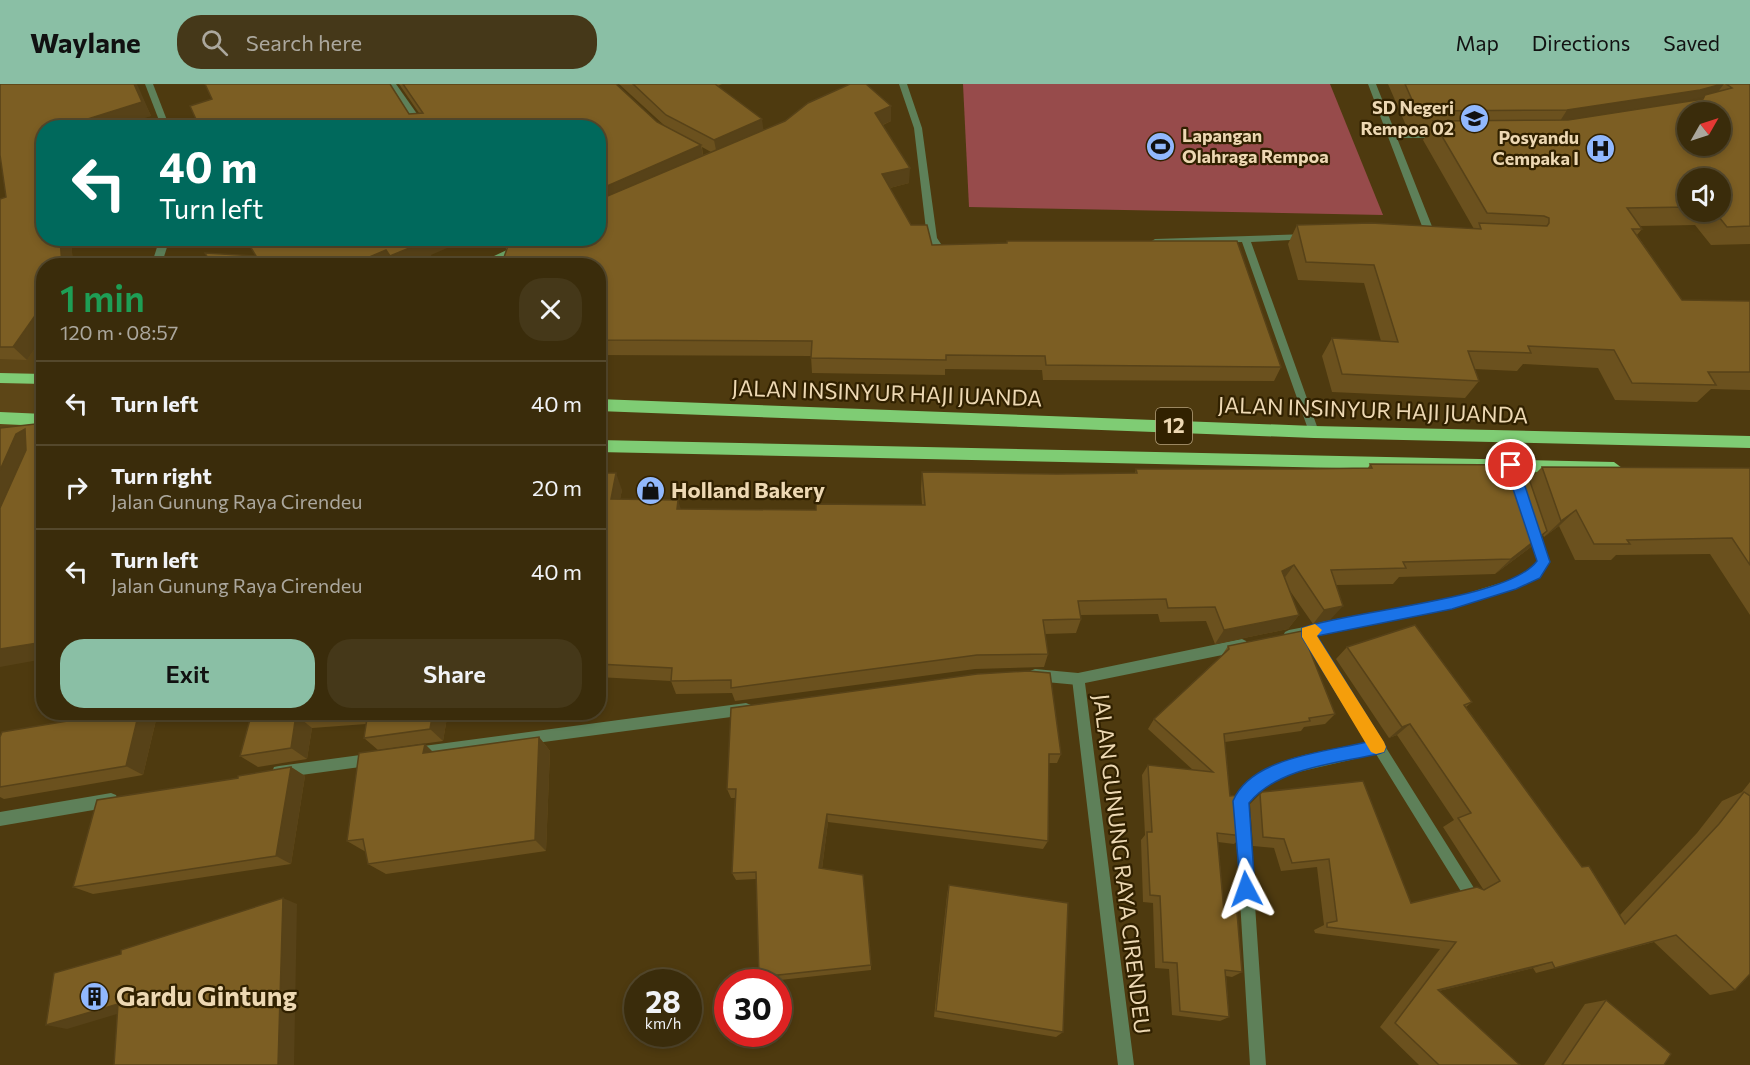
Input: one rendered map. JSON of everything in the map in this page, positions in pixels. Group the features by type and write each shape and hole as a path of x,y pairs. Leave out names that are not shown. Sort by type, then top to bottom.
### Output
{"highway":[{"path":"0,378 36,379"},
{"name":"JALAN INSINYUR HAJI JUANDA","path":"606,405 1314,432 1750,442"},
{"path":"0,418 36,420"},
{"name":"12","path":"606,446 1513,470 1631,468"}],"main road":[{"path":"496,258 523,246"}],"street":[{"path":"149,84 163,120"},
{"path":"392,84 417,120"},
{"path":"903,84 918,128 934,244 942,249 960,249"},
{"path":"1372,84 1394,135 1430,234"},
{"path":"1394,135 1453,135"},
{"path":"1418,235 1441,235"},
{"path":"1138,242 1314,237"},
{"path":"1245,238 1314,432"},
{"path":"508,246 512,251"},
{"name":"JALAN GUNUNG RAYA CIRENDEU","path":"1126,1065 1078,679 1452,603 1516,583 1535,574 1544,562 1529,518"},
{"path":"1307,632 1467,888"},
{"path":"1025,674 1078,679"},
{"path":"264,775 760,707"},
{"path":"1258,1065 1241,801 1256,783 1278,770 1378,747"},
{"path":"0,819 126,798"}],"shaded area":[{"name":"Lapangan Olahraga Rempoa","path":"963,84 1330,84 1383,215 969,207"},
{"path":"36,298 36,441 0,536 0,299"}],"building":[{"path":"0,84 134,84 142,102 85,120 36,120 36,246 61,246 61,258 36,258 36,314 13,347 0,347 0,199 6,197 0,155"},
{"path":"205,84 390,84 409,114 423,113 403,84 616,84 657,122 701,145 606,187 606,120 196,120 190,106 212,99"},
{"path":"633,84 715,84 762,119 714,140 666,115"},
{"path":"850,84 866,84 891,106 875,113 910,168 882,174 911,225 927,225 932,245 1007,243 1007,241 1237,241 1281,367 1046,365 1045,356 946,355 946,360 811,358 812,341 606,340 606,258 504,258 508,246 606,246 606,197 785,121 808,103"},
{"path":"1405,84 1722,84 1700,90 1567,110 1417,111"},
{"path":"1726,84 1750,84 1750,226 1727,227 1723,222 1731,222 1731,168 1677,168 1677,207 1627,208 1642,229 1632,229 1682,300 1750,301 1750,372 1708,372 1716,385 1632,383 1614,350 1528,346 1531,353 1468,351 1479,381 1342,374 1332,338 1398,342 1374,265 1306,262 1297,225 1371,223 1481,229 1479,223 1547,226 1549,218 1544,216 1487,213 1433,121 1568,120 1677,103 1677,156 1731,156 1731,102 1684,102 1703,99 1705,95 1732,88"},
{"path":"250,246 414,246 390,256 386,250 367,258 208,258 205,253 256,256"},
{"path":"36,424 36,643 0,649 0,508 26,450 25,429 16,434 0,470 0,428"},
{"path":"1370,464 1516,465 1517,468 1525,467 1547,531 1511,559 1403,562 1406,568 1331,570 1343,606 1324,610 1294,565 1282,571 1299,615 1224,630 1215,607 1168,608 1166,599 1078,601 1081,619 1043,620 1048,654 977,655 731,688 731,680 671,681 672,668 606,664 606,473 616,473 611,499 678,500 677,509 816,510 816,504 925,505 922,472 1057,474 1137,473 1136,469 1372,468"},
{"path":"1542,467 1750,468 1750,565 1732,538 1627,540 1630,544 1594,544 1576,510 1561,521"},
{"path":"1415,625 1472,702 1464,705 1582,867 1589,866 1625,924 1719,824 1744,792 1750,796 1750,974 1735,990 1676,935 1555,968 1552,962 1438,990 1520,1065 1439,1065 1395,1023 1456,942 1327,927 1327,923 1337,921 1329,859 1292,863 1284,839 1263,837 1260,794 1363,781 1411,903 1477,887 1484,890 1500,881 1458,818 1471,813 1410,724 1402,727 1347,647"},
{"path":"1302,631 1335,714 1309,718 1310,721 1224,734 1230,796 1240,795 1243,836 1217,833 1224,912 1237,913 1242,972 1225,970 1229,1017 1180,1011 1177,963 1163,962 1160,896 1150,895 1147,832 1152,832 1148,765 1213,772 1154,719 1229,649 1228,646"},
{"path":"1028,671 1050,673 1061,754 1049,754 1048,841 827,814 819,868 863,875 871,965 792,973 792,969 759,969 756,872 732,873 736,789 727,789 731,708 977,674"},
{"path":"73,720 137,720 126,766 0,787 0,737 2,732"},
{"path":"250,720 295,720 291,748 240,756"},
{"path":"367,720 432,720 430,729 364,738"},
{"path":"539,737 535,840 368,864 363,839 347,841 359,753 425,744 423,753"},
{"path":"291,767 276,856 73,887 97,800 238,778 238,776"},
{"path":"949,885 1068,903 1063,1032 936,1011"},
{"path":"283,898 278,1065 114,1065 118,1004 46,1025 54,973 121,954 121,950"},
{"path":"1606,1000 1671,1054 1664,1065 1562,1065"}],"slow traffic":[{"path":"1315,630 1307,632 1378,747 1376,747"}],"place":[{"name":"SD Negeri Rempoa 02","path":"1475,118"},
{"name":"Lapangan Olahraga Rempoa","path":"1161,146"},
{"name":"Posyandu Cempaka I","path":"1600,148"},
{"name":"Holland Bakery","path":"650,490"},
{"name":"Gardu Gintung","path":"95,997"}],"route":[{"path":"1246,889 1241,801 1256,783 1278,770 1378,747 1307,632 1452,603 1516,583 1535,574 1544,562 1511,465"}]}
